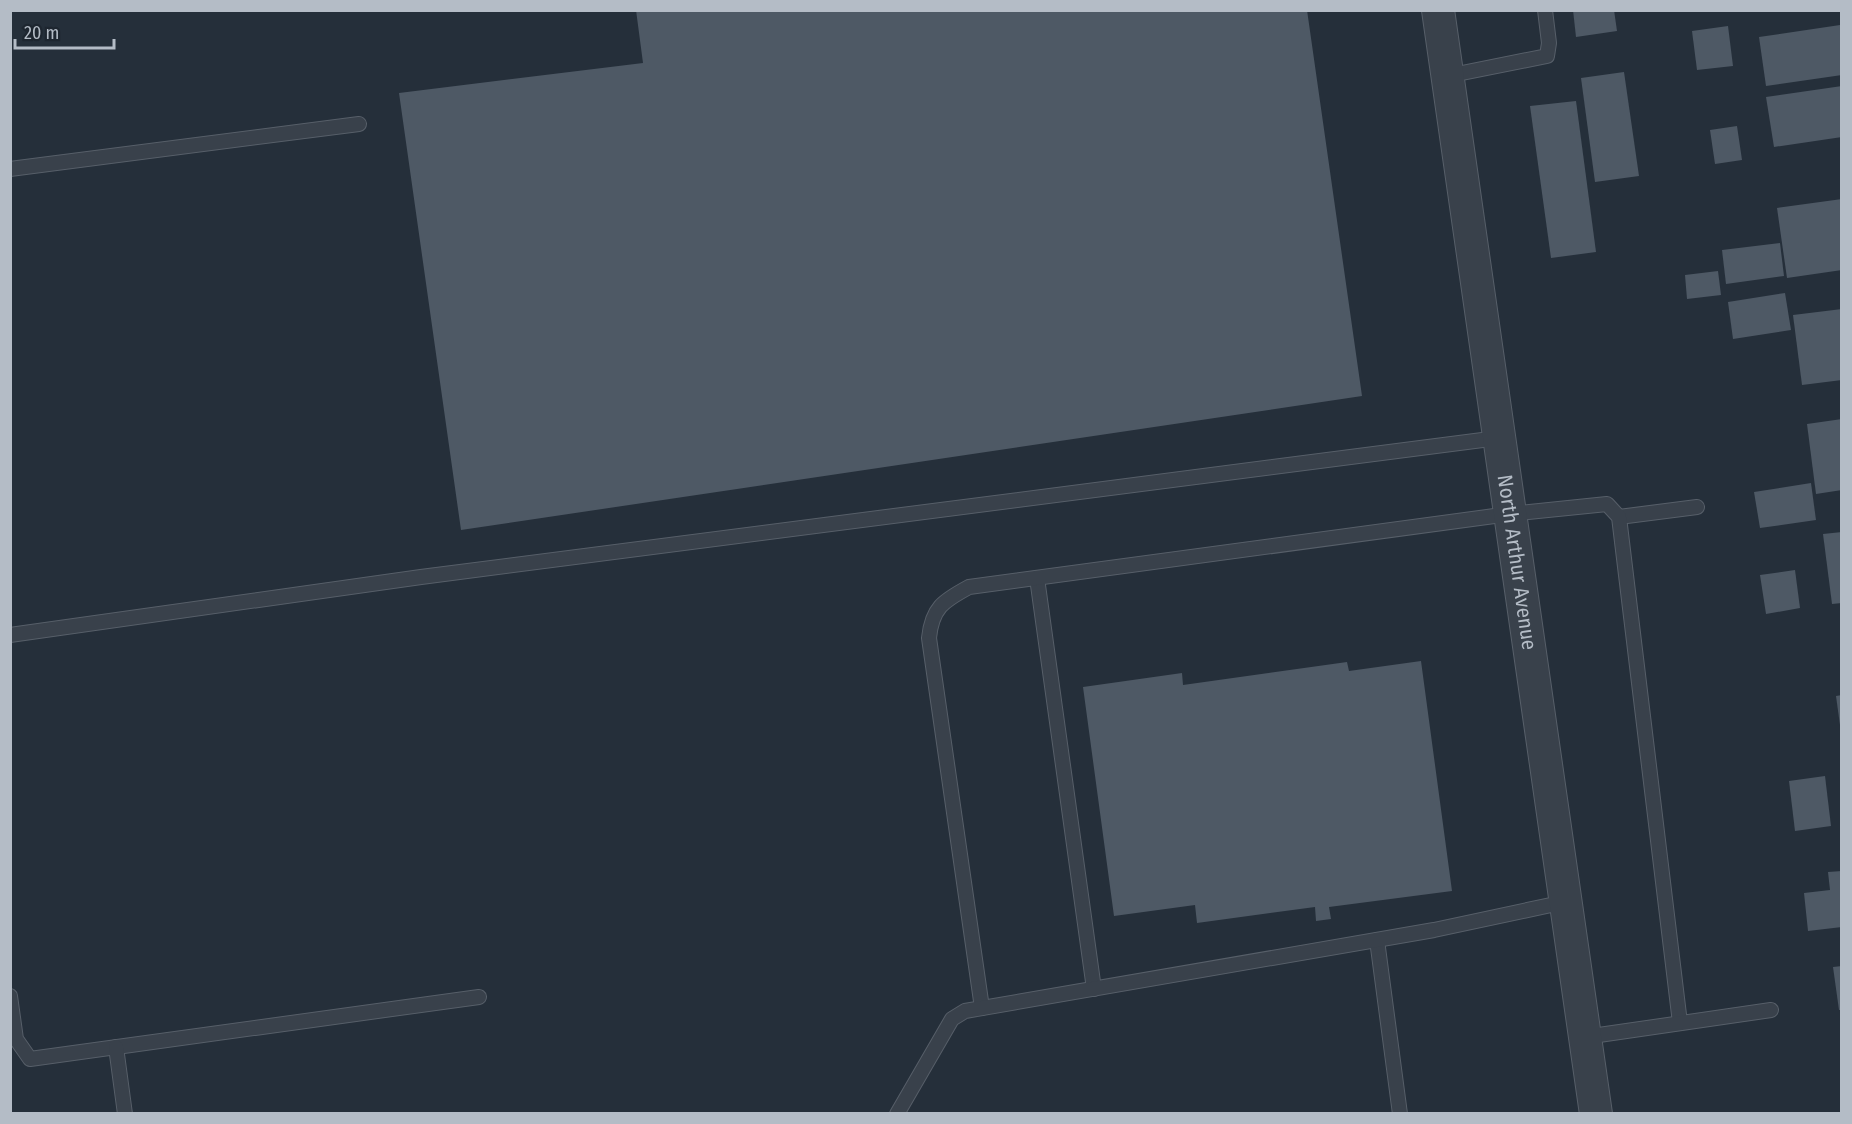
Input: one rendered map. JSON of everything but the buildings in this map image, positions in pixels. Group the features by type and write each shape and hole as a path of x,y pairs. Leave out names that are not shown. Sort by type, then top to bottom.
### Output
{"street":[{"name":"North Arthur Avenue","path":"1438,10 1596,1113"}],"lane":[{"path":"1447,75 1547,56 1549,44 1545,10"},
{"path":"10,169 359,124"},
{"path":"10,636 433,575 1498,438"},
{"path":"982,1008 929,638 931,620 945,600 969,587 1509,514 1607,504 1619,518 1680,1023"},
{"path":"1619,518 1696,507"},
{"path":"1036,578 1094,989"},
{"path":"897,1113 952,1019 964,1011 1377,940 1565,902"},
{"path":"1377,940 1400,1113"},
{"path":"10,996 16,1039 30,1059 479,997"},
{"path":"1585,1037 1771,1010"},
{"path":"116,1047 125,1113"}]}
